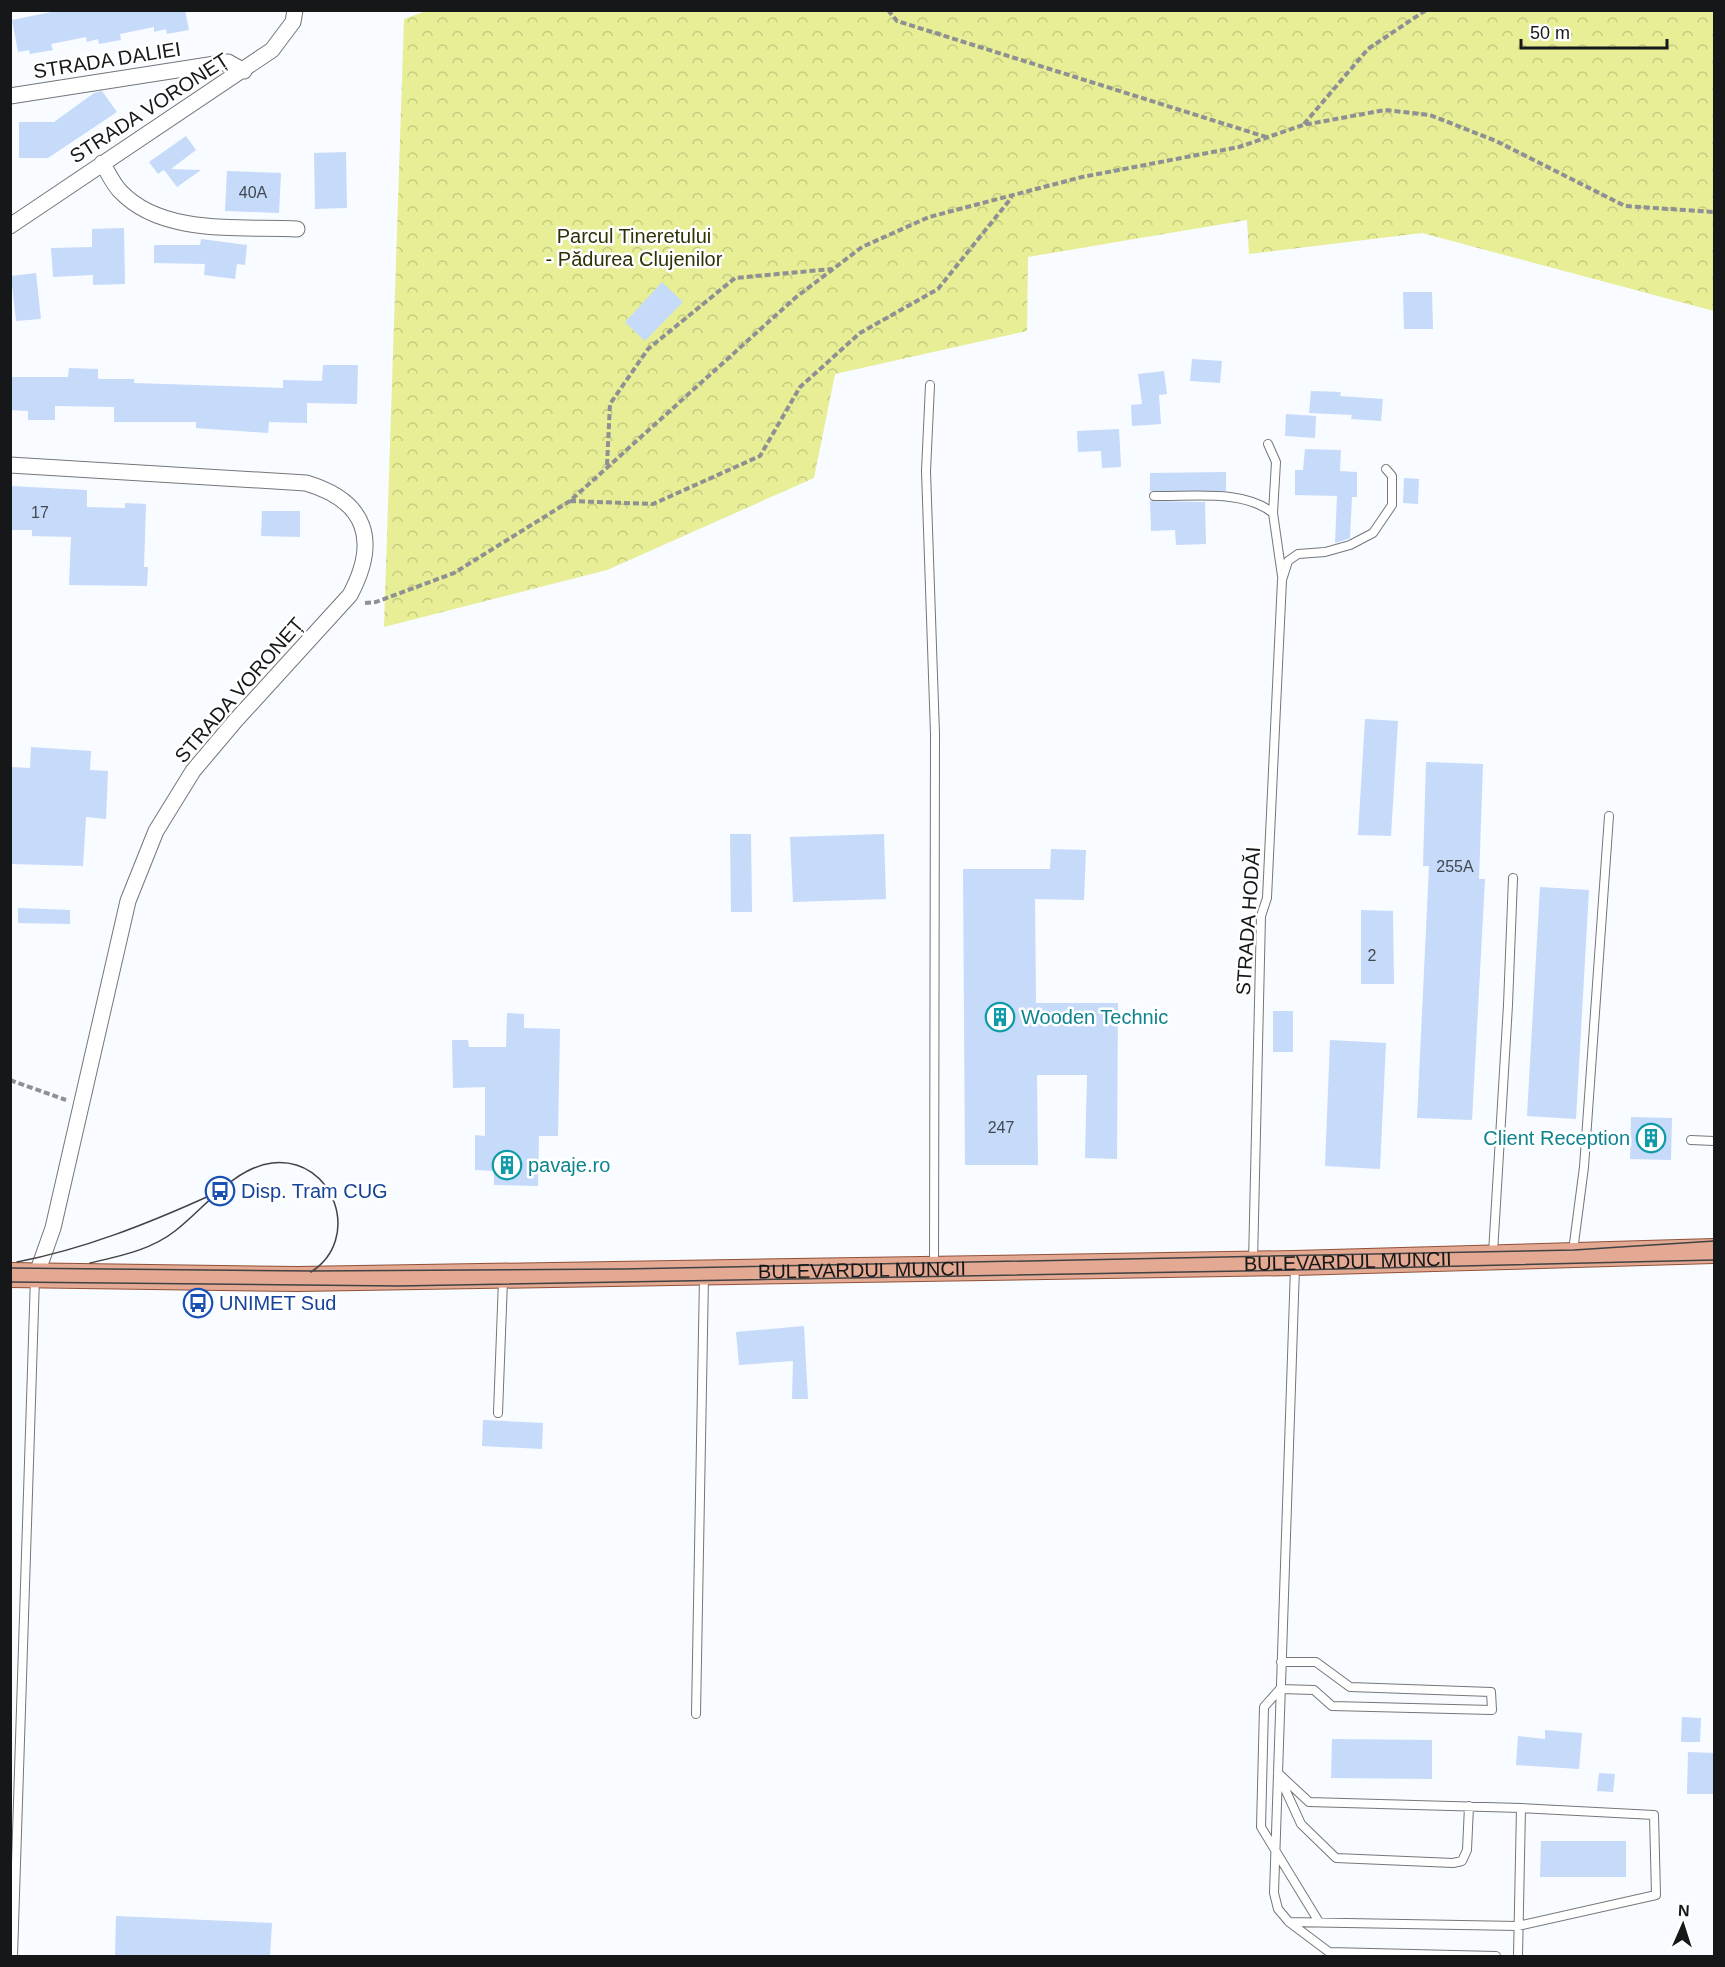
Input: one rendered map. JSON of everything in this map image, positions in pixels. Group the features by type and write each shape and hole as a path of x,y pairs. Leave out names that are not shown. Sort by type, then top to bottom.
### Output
{"main road":[{"name":"BULEVARDUL MUNCII","path":"10,1275 268,1279 1295,1263 1714,1251"}],"street":[{"name":"STRADA VORONEȚ","path":"10,226 244,71 272,50 293,22 295,10"},
{"name":"STRADA DALIEI","path":"10,96 228,62 244,71"},
{"path":"102,163 120,191 148,211 185,223 297,229"},
{"name":"STRADA VORONEȚ","path":"10,465 243,477 306,483 330,490 351,505 361,524 366,549 362,573 342,605 236,720 193,771 156,831 128,901 53,1228 36,1276"}],"lane":[{"path":"930,385 926,471 935,734 934,1268"},
{"name":"STRADA HODĂI","path":"1253,1263 1261,916 1268,898 1282,580 1273,513 1276,462 1268,444"},
{"name":"STRADA HODĂI","path":"1282,580 1288,561 1298,554 1325,552 1373,533 1392,505 1392,476 1386,469"},
{"path":"1154,496 1231,497 1262,504 1273,513"},
{"path":"1573,1256 1584,1167 1609,816"},
{"path":"1492,1258 1508,1005 1513,878"},
{"path":"1691,1140 1714,1141"},
{"path":"1295,1263 1274,1893 1278,1909 1289,1922 1329,1952 1496,1956"},
{"path":"696,1714 704,1272"},
{"path":"498,1413 503,1275"},
{"path":"13,1956 36,1276"},
{"path":"1280,1689 1314,1690 1332,1706 1492,1710 1491,1692 1350,1687 1316,1662 1281,1662"},
{"path":"1280,1689 1264,1707 1261,1827 1319,1922"},
{"path":"1278,1773 1309,1802 1468,1806 1654,1815 1656,1895 1518,1926 1289,1922"},
{"path":"1278,1773 1300,1824 1336,1858 1453,1863 1462,1861 1467,1850 1468,1806"},
{"path":"1518,1956 1521,1808"}],"path":[{"path":"888,10 897,21 1267,138"},
{"path":"1303,125 1368,49 1426,10"},
{"path":"342,605 376,602 454,573 570,501 689,394 760,326 862,247 930,217 1082,177 1239,147 1303,125 1385,110 1430,115 1496,141 1625,206 1714,212"},
{"path":"570,501 653,504 760,456 800,387 860,333 938,289 1013,195"},
{"path":"607,466 610,404 648,349 735,278 834,268"},
{"path":"10,1080 80,1104"}],"green space":[{"name":"Parcul Tineretului - Pădurea Clujenilor","path":"429,10 1714,11 1714,311 1422,233 1249,254 1247,220 1028,257 1027,331 835,374 814,478 607,570 384,627 404,19"}],"building":[{"path":"61,10 185,10 189,30 167,34 166,29 154,32 154,27 120,34 121,40 99,44 98,39 87,42 86,37 51,44 53,50 30,54 29,50 18,52 12,20"},
{"path":"102,91 117,112 48,158 19,158 19,122 54,122 94,93"},
{"path":"186,136 196,150 171,169 201,170 177,187 164,170 158,174 149,162"},
{"path":"346,152 347,208 315,209 314,153"},
{"path":"227,171 281,173 279,213 225,211"},
{"path":"124,228 125,284 93,285 93,275 53,277 51,248 92,247 92,229"},
{"path":"201,239 247,245 245,265 237,264 235,279 204,275 205,264 154,263 154,245 200,245"},
{"path":"36,273 41,319 16,321 11,276"},
{"path":"662,282 683,302 645,341 625,322"},
{"path":"1403,292 1432,292 1433,329 1404,329"},
{"path":"1192,359 1222,361 1220,383 1190,381"},
{"path":"323,365 358,365 357,404 307,403 307,423 269,422 268,433 196,428 196,422 114,422 114,407 55,406 55,420 28,420 28,411 10,410 10,377 68,377 69,368 98,369 98,379 134,379 134,383 283,388 283,380 322,381"},
{"path":"1164,371 1167,394 1159,395 1161,424 1132,426 1131,405 1142,404 1138,374"},
{"path":"1311,391 1341,392 1340,396 1383,399 1381,421 1351,419 1352,415 1309,413"},
{"path":"1286,414 1316,416 1315,438 1285,436"},
{"path":"1119,429 1121,467 1102,468 1101,451 1078,452 1077,431"},
{"path":"1305,449 1341,450 1340,471 1357,472 1357,497 1352,497 1350,538 1348,539 1335,543 1337,496 1295,495 1295,470 1303,470"},
{"path":"1226,472 1226,491 1150,491 1150,473"},
{"path":"1404,478 1419,479 1418,504 1403,503"},
{"path":"10,486 87,490 87,507 125,508 125,503 146,504 144,567 148,567 147,586 69,585 71,537 32,536 32,530 10,530"},
{"path":"1150,501 1205,502 1206,544 1176,545 1175,530 1151,531"},
{"path":"262,511 300,511 300,537 261,536"},
{"path":"1365,719 1398,721 1391,836 1358,835"},
{"path":"31,747 91,751 90,770 108,771 106,819 86,817 83,866 10,864 11,767 30,768"},
{"path":"1426,762 1483,764 1479,879 1485,879 1472,1120 1417,1118 1429,866 1423,866"},
{"path":"730,834 751,834 752,912 731,912"},
{"path":"884,834 886,899 793,902 790,837"},
{"name":"Wooden Technic","path":"1051,849 1086,850 1084,900 1035,899 1036,1003 1118,1003 1117,1159 1085,1158 1087,1075 1037,1075 1038,1165 965,1165 963,869 1050,869"},
{"path":"1540,887 1589,890 1576,1119 1527,1116"},
{"path":"18,908 70,910 70,924 18,923"},
{"path":"1361,910 1393,911 1394,984 1361,984"},
{"path":"1273,1011 1293,1011 1293,1052 1273,1052"},
{"path":"507,1013 524,1014 524,1028 560,1029 558,1136 539,1136 538,1186 494,1185 494,1171 475,1170 475,1135 485,1136 485,1087 453,1088 452,1040 468,1040 469,1047 506,1047"},
{"path":"1330,1040 1386,1043 1380,1169 1325,1166"},
{"name":"Client Reception","path":"1631,1117 1672,1118 1671,1160 1630,1159"},
{"path":"804,1326 808,1399 792,1399 793,1361 739,1365 736,1332"},
{"path":"483,1420 543,1423 542,1449 482,1446"},
{"path":"1682,1717 1701,1718 1700,1742 1681,1742"},
{"path":"1545,1730 1582,1733 1579,1769 1516,1765 1518,1736 1545,1739"},
{"path":"1332,1739 1432,1740 1432,1779 1331,1778"},
{"path":"1688,1752 1714,1753 1714,1794 1687,1794"},
{"path":"1599,1773 1615,1774 1613,1792 1597,1791"},
{"path":"1541,1841 1626,1841 1626,1877 1540,1877"},
{"path":"116,1916 272,1923 270,1956 115,1956"}],"tram line":[{"path":"90,1263 135,1252 166,1238 232,1181 258,1166 272,1163 294,1164 312,1172 325,1186 334,1202 338,1221 336,1240 327,1258 311,1272"},
{"path":"17,1262 42,1257 115,1235 209,1196"},
{"path":"10,1268 312,1271 623,1269 1574,1250 1714,1241"},
{"path":"10,1282 399,1286 1714,1260"}],"place":[{"name":"Wooden Technic","path":"1000,1017"},
{"name":"Client Reception","path":"1651,1138"},
{"name":"pavaje.ro","path":"507,1165"},
{"name":"Disp. Tram CUG","path":"220,1191"},
{"name":"UNIMET Sud","path":"198,1303"}]}
